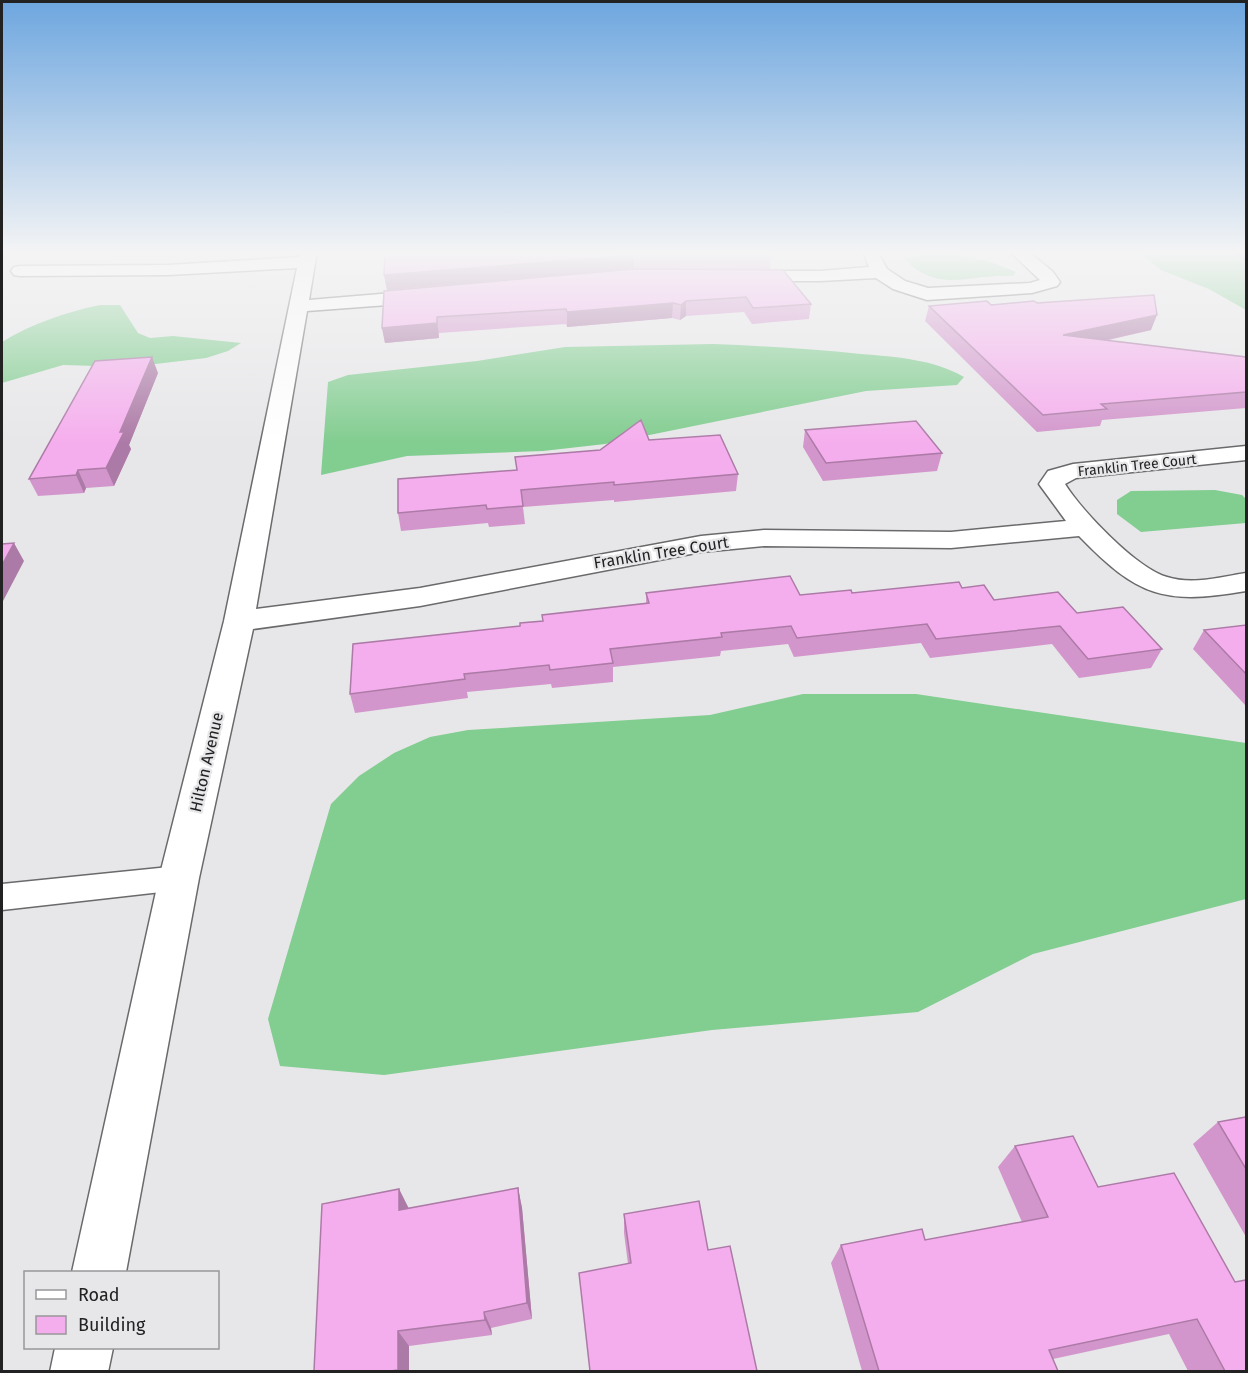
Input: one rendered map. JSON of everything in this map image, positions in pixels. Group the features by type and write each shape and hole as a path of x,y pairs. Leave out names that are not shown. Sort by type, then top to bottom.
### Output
{"street":[{"name":"Hilton Avenue","path":"99,1271 179,878 238,621 296,315"},
{"name":"Franklin Tree Court","path":"1246,453 1073,471 1057,476 1052,484 1059,497 1087,527 1132,570 1153,582 1179,589 1246,582"},
{"name":"Franklin Tree Court","path":"238,621 420,597 701,544 764,538 951,540 1087,527"},
{"path":"79,1371 84,1349"}],"lane":[{"path":"2,897 179,878"}],"green space":[{"path":"61,315 126,315 138,333 150,338 173,336 241,343 228,351 206,358 130,367 63,365 2,383 2,342"},
{"path":"713,344 806,349 901,358 940,366 964,377 957,385 866,391 605,444 543,451 407,456 321,475 328,382 348,375 477,361 565,347"},
{"path":"1215,490 1242,495 1246,499 1246,523 1141,532 1117,514 1117,500 1131,491"},
{"path":"803,694 916,694 1246,743 1246,899 1033,954 918,1012 712,1030 384,1075 280,1066 268,1019 331,804 359,776 394,753 430,737 468,730 710,715"}],"building":[{"path":"383,315 468,315 437,317 437,323 382,328"},
{"path":"938,315 1157,315 1063,335 1246,357 1246,392 1101,404 1107,409 1043,415"},
{"path":"152,357 120,432 124,432 106,468 78,470 76,475 29,479 95,361"},
{"path":"641,420 649,440 720,435 738,474 614,485 614,482 521,490 523,506 487,509 486,505 398,513 398,479 517,470 515,457 600,450"},
{"path":"916,421 942,453 826,463 805,430"},
{"path":"14,543 2,565 2,544"},
{"path":"790,576 800,595 851,590 852,593 959,582 962,588 984,585 994,600 1058,592 1077,613 1123,607 1162,649 1088,659 1060,626 936,639 927,624 797,638 791,626 721,633 722,637 610,649 613,663 550,670 549,665 464,674 465,679 350,694 353,644 520,626 520,623 543,621 542,615 649,603 646,593"},
{"path":"1246,625 1246,674 1204,630"},
{"path":"1246,1117 1246,1169 1218,1122"},
{"path":"1073,1136 1098,1187 1174,1173 1235,1282 1246,1280 1246,1371 1225,1371 1197,1319 1049,1350 1058,1371 879,1371 841,1245 922,1229 925,1240 1048,1217 1015,1146"},
{"path":"518,1188 527,1303 484,1312 485,1320 398,1331 398,1370 314,1371 322,1204 399,1189 399,1210"},
{"path":"699,1201 708,1250 730,1246 757,1371 590,1371 579,1273 631,1263 624,1214"}]}
